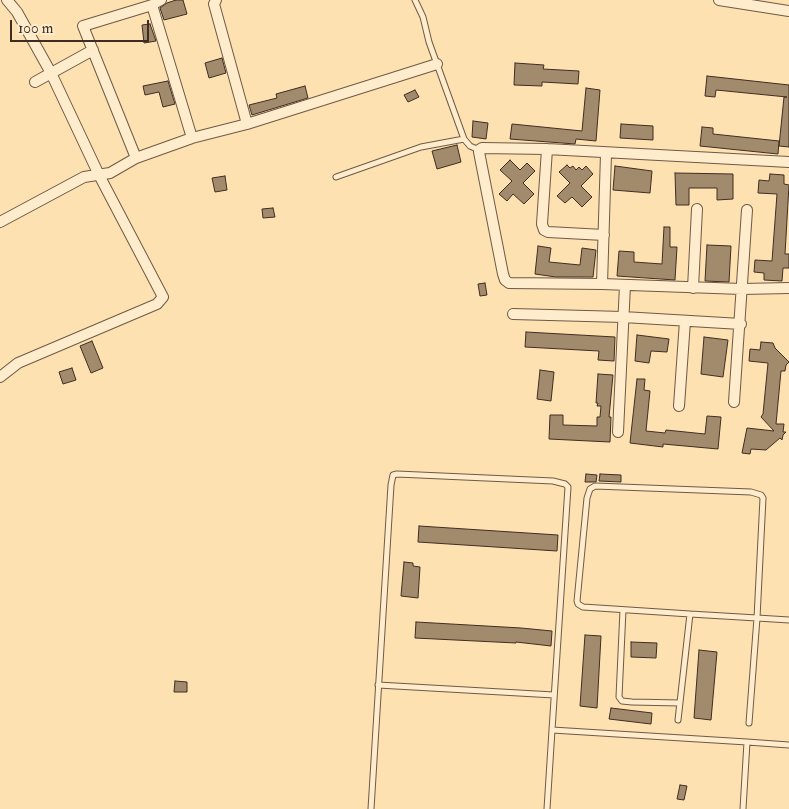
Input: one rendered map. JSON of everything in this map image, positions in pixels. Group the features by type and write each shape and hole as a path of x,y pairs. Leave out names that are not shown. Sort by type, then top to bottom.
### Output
{"street":[{"path":"0,377 18,363 157,304 163,297 100,175 51,73 17,12 7,0"},
{"path":"216,0 214,4 248,124"},
{"path":"719,0 789,11"},
{"path":"136,158 83,26 157,3 192,138"},
{"path":"35,82 93,50"},
{"path":"0,222 84,177 110,173 136,158 192,138 248,124 437,64"},
{"path":"789,162 547,150 482,148 479,150 505,280 509,283 602,284 742,290 789,288"},
{"path":"547,150 542,224 544,230 548,232 604,235"},
{"path":"602,284 606,154"},
{"path":"693,288 697,209"},
{"path":"734,402 741,324 747,210"},
{"path":"618,432 625,285"},
{"path":"513,314 623,317 741,324"},
{"path":"679,406 685,321"}],"lane":[{"path":"415,0 423,17 437,64 464,139 470,146 479,150"},
{"path":"336,177 404,152 464,139"},
{"path":"371,809 391,485 393,475 397,474 553,481 565,484 568,487 547,809"},
{"path":"749,723 756,618 763,498 760,494 751,492 596,486 590,489 587,498 578,604 583,607 623,610 690,614 756,618 789,620"},
{"path":"623,610 619,698 622,701 632,702 680,703"},
{"path":"678,720 690,614"},
{"path":"378,685 554,696"},
{"path":"552,730 789,746"},
{"path":"743,809 747,742"}],"building":[{"path":"176,0 183,0 187,14 164,20 160,8"},
{"path":"150,24 156,41 144,43 142,25"},
{"path":"222,58 226,73 209,78 205,63"},
{"path":"515,63 544,65 543,69 579,71 578,84 542,82 542,86 514,85"},
{"path":"707,76 789,85 789,147 779,146 784,97 787,97 716,90 715,97 705,96"},
{"path":"168,81 175,104 163,107 159,92 145,95 143,86"},
{"path":"305,86 308,98 252,115 249,105 277,98 276,94"},
{"path":"586,88 600,90 596,141 576,139 575,144 510,139 512,124 582,131"},
{"path":"415,90 419,97 408,102 404,95"},
{"path":"473,121 488,123 486,139 472,137"},
{"path":"621,124 653,126 653,140 620,138"},
{"path":"702,127 713,128 713,134 779,141 778,154 700,146"},
{"path":"457,145 461,162 437,169 432,151"},
{"path":"510,160 520,170 527,163 535,171 523,183 534,194 524,204 513,194 507,201 499,194 512,181 500,170"},
{"path":"567,165 570,168 573,166 576,170 579,167 582,170 586,166 593,174 581,186 592,197 582,207 572,197 565,203 557,196 570,183 559,172"},
{"path":"615,166 652,171 650,193 613,190"},
{"path":"675,173 733,174 733,199 717,200 717,188 689,188 689,205 676,205"},
{"path":"770,174 784,175 784,184 789,185 785,254 789,254 789,268 783,268 782,281 764,280 764,273 754,272 755,260 772,261 777,194 758,193 759,180 769,181"},
{"path":"225,176 227,190 215,192 212,178"},
{"path":"273,208 275,217 263,218 262,209"},
{"path":"664,227 670,227 670,247 677,247 675,280 617,276 619,251 634,252 634,262 662,264"},
{"path":"707,245 731,246 729,282 705,281"},
{"path":"538,246 551,248 549,262 580,265 582,248 596,250 593,277 556,277 535,274"},
{"path":"485,283 487,295 480,296 478,284"},
{"path":"526,332 615,337 614,361 598,360 599,351 525,347"},
{"path":"637,335 669,339 667,352 651,351 649,363 635,361"},
{"path":"704,337 728,340 723,377 701,374"},
{"path":"92,341 103,368 91,373 80,346"},
{"path":"761,342 773,343 775,348 789,362 786,365 785,371 781,371 776,424 784,424 783,432 786,432 782,440 780,438 766,450 751,449 750,454 742,453 747,428 774,431 761,417 763,414 768,363 749,361 750,349 760,350"},
{"path":"72,368 76,380 63,384 59,372"},
{"path":"540,370 554,372 551,401 537,399"},
{"path":"598,374 613,375 609,417 611,417 610,442 549,439 550,415 563,415 563,425 597,426 597,417 600,417 601,406 597,406 598,403 596,403"},
{"path":"637,379 645,379 644,390 650,391 646,431 665,433 666,430 705,434 707,416 721,417 718,449 663,444 663,447 630,443"},
{"path":"586,474 597,475 596,482 585,482"},
{"path":"600,474 621,475 621,482 599,481"},
{"path":"419,526 558,535 557,551 418,542"},
{"path":"404,562 413,563 413,566 420,567 418,598 401,596"},
{"path":"416,622 552,631 551,646 516,642 415,638"},
{"path":"585,635 601,636 597,708 580,706"},
{"path":"631,642 657,643 656,658 631,657"},
{"path":"699,650 717,652 711,720 694,718"},
{"path":"175,681 187,682 187,692 174,692"},
{"path":"611,708 652,713 651,724 609,719"},
{"path":"680,785 687,786 684,800 677,799"}]}
